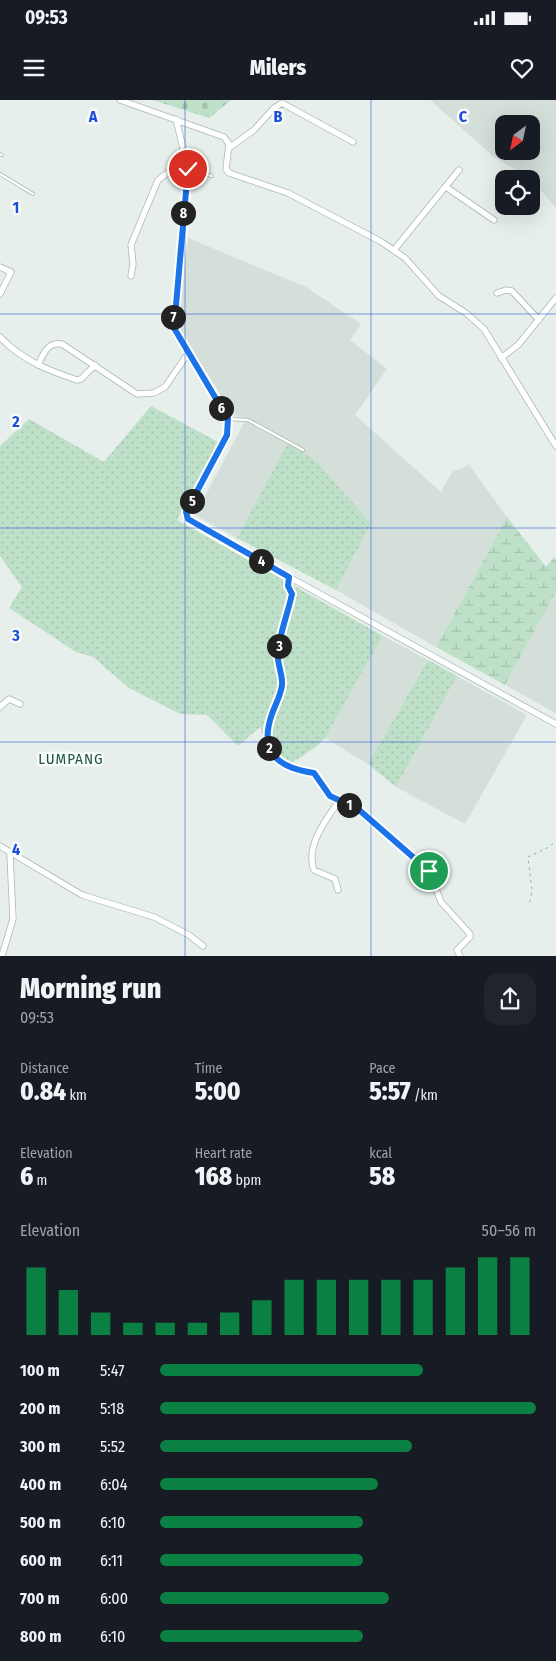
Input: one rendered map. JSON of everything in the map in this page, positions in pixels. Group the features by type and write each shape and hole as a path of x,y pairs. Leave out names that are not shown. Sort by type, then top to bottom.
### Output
{"street":[{"path":"120,100 224,137 227,139 229,148 226,169 229,172 288,193 394,250 418,270 439,296 474,319 484,329 556,446"},
{"path":"229,148 254,130 274,108 282,103 352,142"},
{"path":"176,119 188,169 173,319 174,328 228,419 227,435 186,512 186,516 188,519 289,577 556,724"},
{"path":"131,276 133,264 130,245 158,180 166,174 188,169"},
{"path":"394,250 459,170"},
{"path":"446,187 494,220"},
{"path":"0,267 11,272 0,294"},
{"path":"497,293 506,290 512,291 539,320"},
{"path":"501,358 518,345 556,298"},
{"path":"0,337 14,352 38,365 77,380 81,379 96,365"},
{"path":"38,365 48,347 62,344 96,365 136,394 154,393 165,387 188,352"},
{"path":"289,577 288,586 292,594 277,652 282,684 271,717 268,738 270,753 278,761 299,771 314,773 330,796 358,809 429,871 441,902 470,934 470,938 457,950 460,956"},
{"path":"0,707 9,699 20,704"},
{"path":"338,890 334,879 314,870 310,860 322,825 339,801"},
{"path":"0,846 10,854 82,895 154,917 189,935 204,946"},
{"path":"2,956 13,919 10,854"}],"lane":[{"path":"188,169 212,176"},
{"path":"0,174 33,194"},
{"path":"228,419 239,418 248,420 303,450"}],"path":[{"path":"530,902 532,890 528,857 549,847 556,841"}],"shaded area":[{"path":"430,100 556,100 556,208 540,189 540,170 516,170 498,160 540,160 540,115 495,115 495,158"},
{"path":"188,238 306,287 361,324 350,340 387,369 355,415 441,492 452,472 469,465 507,517 436,647 336,590 371,524 288,444 237,538 195,515 245,421 232,413 176,324"},
{"path":"556,592 556,713 505,685"},
{"path":"383,636 428,660 368,764 325,738"},
{"path":"457,676 527,715 465,824 396,787"}],"green space":[{"path":"153,100 231,100 209,118"},
{"path":"151,406 220,443 177,520 383,636 325,738 316,747 287,766 270,749 260,727 238,746 207,715 180,714 129,688 93,657 76,652 9,608 22,587 0,556 0,446 29,419 104,462"},
{"path":"288,443 316,461 371,524 336,590 237,538"},
{"path":"507,517 546,567 554,557 556,559 556,592 505,685 436,647"},
{"path":"428,660 457,676 396,787 368,764"}],"district":[{"name":"LUMPANG","path":"71,759"}],"route":[{"path":"188,169 173,319 174,328 228,419 227,435 186,512 186,516 188,519 289,577 288,586 292,594 277,652 282,684 271,717 268,738 270,753 278,761 299,771 314,773 330,796 358,809 429,871"}]}
